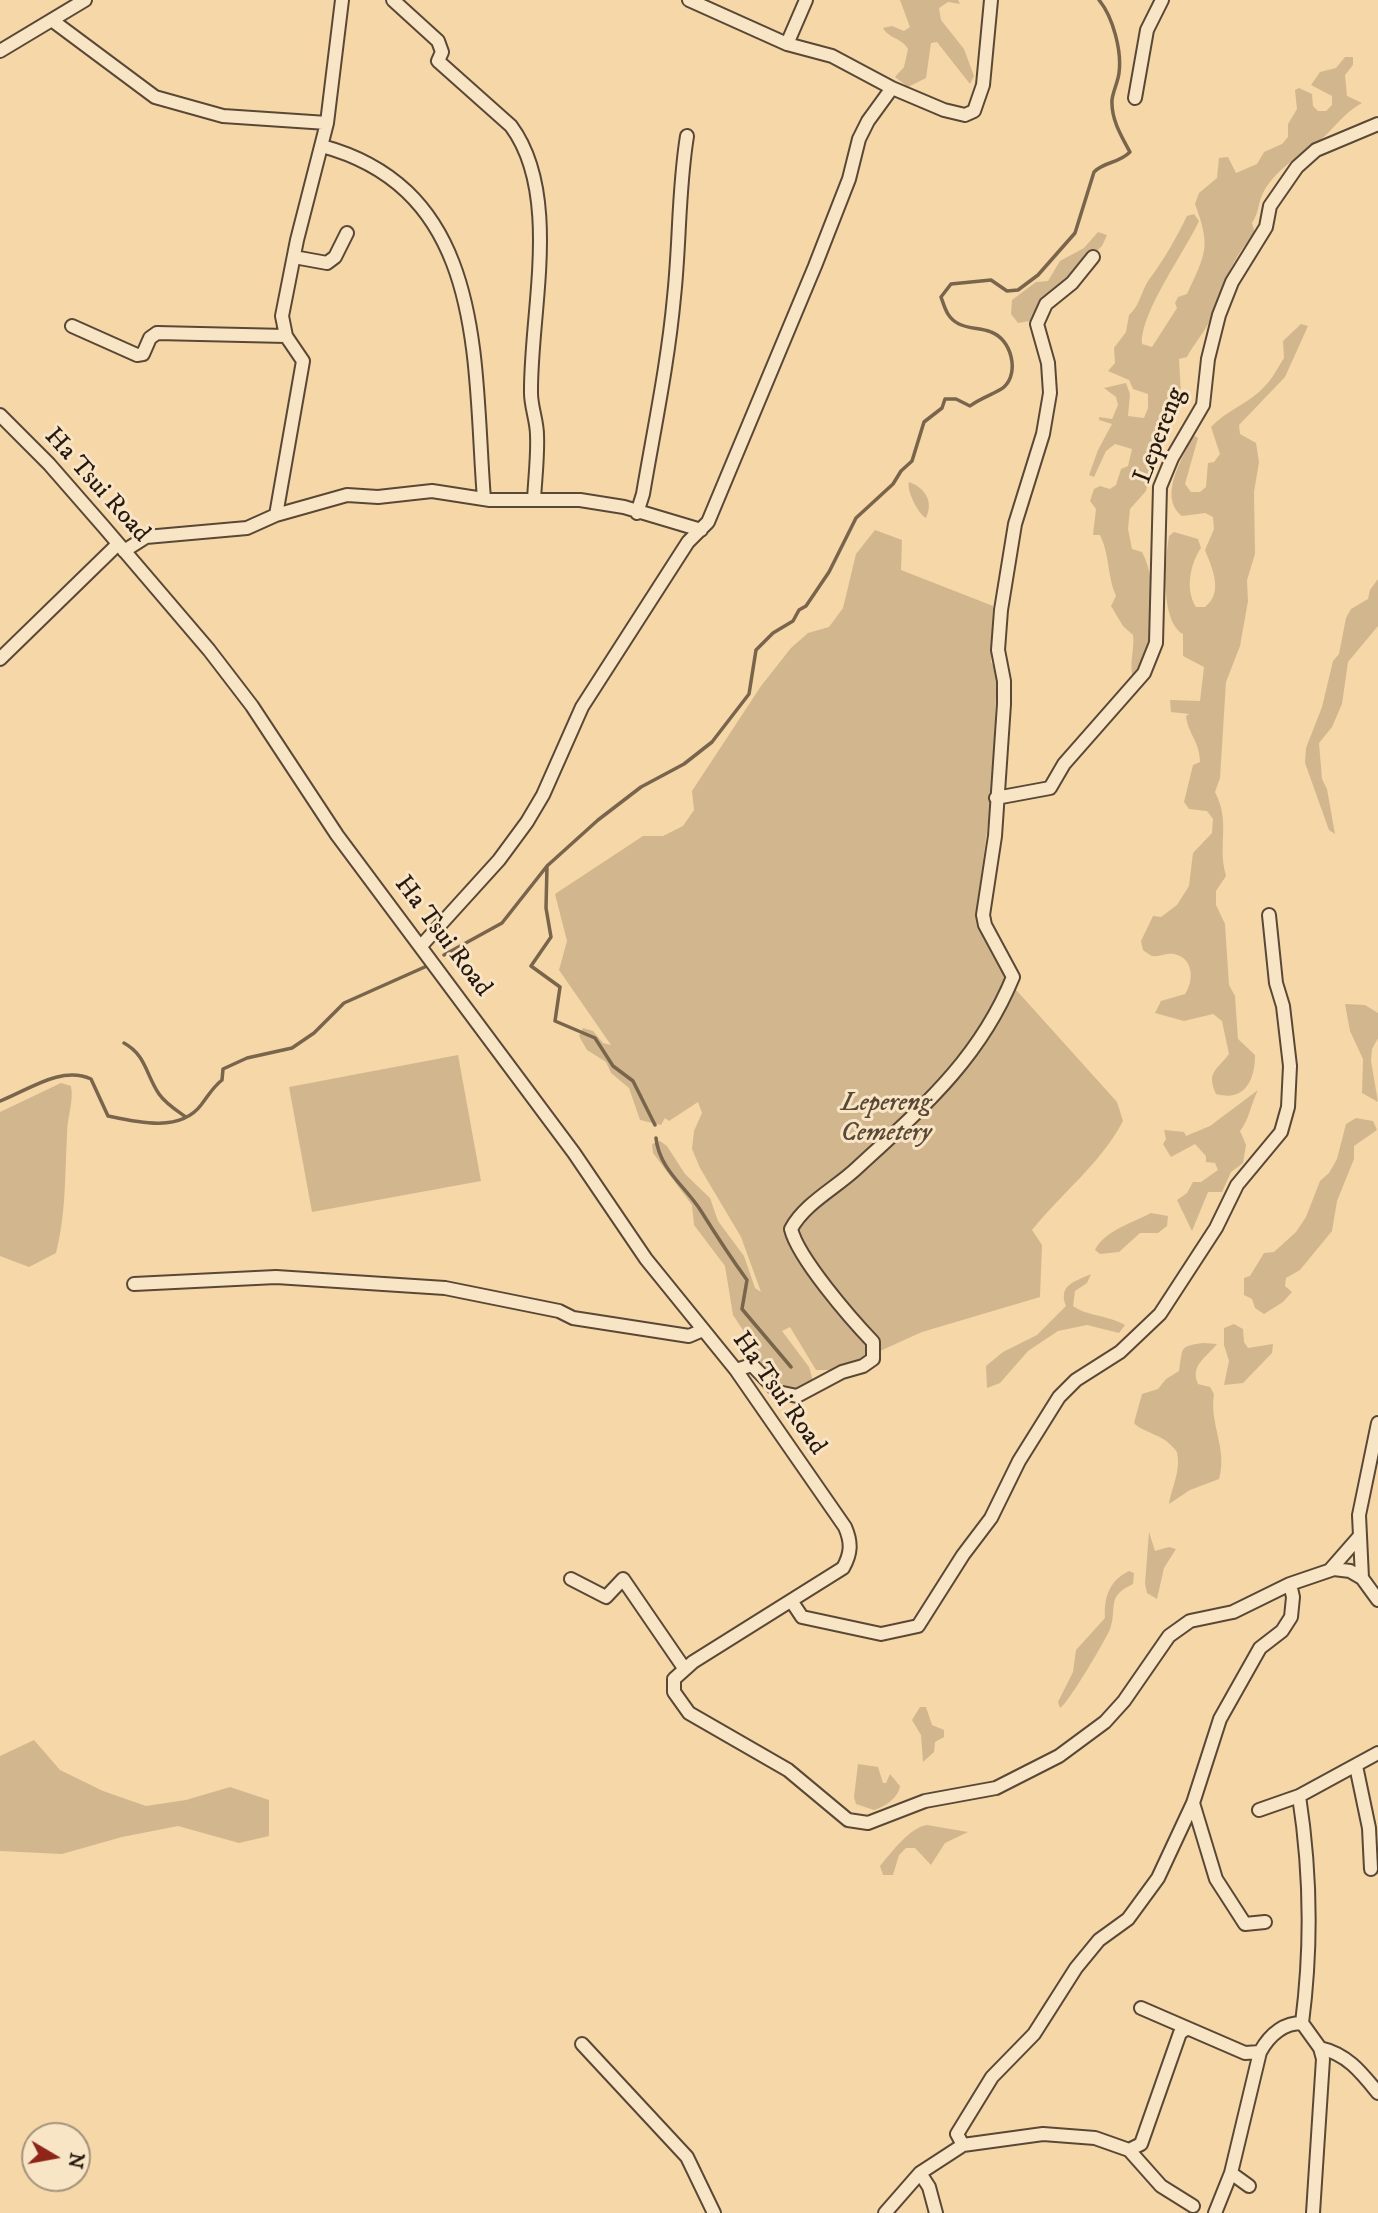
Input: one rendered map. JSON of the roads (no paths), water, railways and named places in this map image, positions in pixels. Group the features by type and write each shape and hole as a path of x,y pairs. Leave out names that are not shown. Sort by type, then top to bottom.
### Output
{"street":[{"path":"0,51 85,0"},
{"path":"276,515 303,361 286,336 282,316 327,123 342,0"},
{"path":"393,0 438,41 442,51 438,61 511,126 520,138 531,168 539,224 538,309 531,396 537,435 534,500"},
{"path":"689,0 787,44 832,57 892,88 965,116 974,111 984,85 990,0"},
{"path":"787,44 806,0"},
{"path":"1135,98 1147,30 1162,0"},
{"path":"54,21 155,97 223,116 327,123"},
{"path":"421,946 499,860 527,822 543,795 582,707 688,542 708,522 722,495 815,266 849,179 859,139 868,121 892,88"},
{"name":"Lepereng","path":"996,798 1050,788 1064,764 1144,673 1156,643 1160,487 1172,458 1203,405 1208,359 1232,282 1266,227 1270,206 1297,167 1316,150 1378,124"},
{"path":"637,513 643,494 668,352 675,293 678,191 687,136"},
{"path":"322,146 343,152 379,171 418,200 432,218 461,286 474,349 480,398 484,499"},
{"path":"295,257 327,263 335,257 347,233"},
{"path":"736,1370 752,1365 778,1392 797,1396 818,1383 863,1366 873,1359 873,1342 838,1302 793,1237 791,1229 799,1214 856,1169 965,1062 1003,1001 1013,977 985,925 983,915 995,836 1004,681 998,650 1001,610 1015,524 1043,434 1050,393 1048,363 1037,324 1046,304 1072,284 1093,257"},
{"path":"72,326 137,355 144,354 150,338 157,333 286,336"},
{"name":"Ha Tsui Road","path":"0,415 49,464 121,547 209,650 252,706 337,835 575,1153 646,1259 736,1370 845,1527 850,1540 848,1559 843,1568 684,1668"},
{"path":"0,659 121,547 146,537 238,530 276,515 347,495 378,497 432,491 484,499 580,500 624,507 701,530"},
{"path":"792,1602 802,1617 881,1634 918,1626 963,1555 991,1518 1019,1461 1059,1397 1076,1380 1120,1352 1160,1314 1216,1228 1237,1185 1274,1142 1287,1118 1289,1049 1283,1006 1276,983 1269,915"},
{"path":"134,1284 276,1277 445,1288 559,1311 573,1318 689,1336 703,1330"},
{"path":"1362,1578 1358,1538 1366,1469 1378,1425"},
{"path":"1331,1570 1358,1538"},
{"path":"570,1579 606,1597 623,1579 684,1668 674,1679 674,1692 689,1713 788,1770 848,1820 868,1823 925,1801 996,1788 1059,1756 1105,1722 1124,1701 1169,1636 1181,1626 1240,1609 1290,1584 1331,1570 1346,1570 1362,1578 1378,1600"},
{"path":"962,2145 957,2134 992,2077 1034,2034 1076,1968 1098,1940 1128,1920 1158,1878 1193,1803 1220,1719 1260,1648 1282,1631 1291,1617 1293,1597 1290,1584"},
{"path":"1259,1810 1299,1796 1378,1752"},
{"path":"1356,1766 1369,1829 1371,1869"},
{"path":"1299,1796 1310,1866 1310,1934 1302,2023 1320,2048 1323,2059 1313,2213"},
{"path":"1193,1803 1216,1879 1245,1924 1265,1922"},
{"path":"1141,2008 1245,2053 1260,2052"},
{"path":"1215,2213 1231,2174 1260,2052 1269,2037 1292,2023 1302,2023"},
{"path":"1129,2150 1141,2144 1147,2133 1180,2033 1186,2029"},
{"path":"582,2044 687,2157 715,2213"},
{"path":"1320,2048 1337,2052 1355,2066 1378,2093"},
{"path":"885,2213 920,2173 962,2145 1043,2134 1095,2138 1129,2150 1161,2186 1193,2206"},
{"path":"920,2173 929,2187 936,2213"},
{"path":"1231,2174 1249,2186"}],"waterway":[{"path":"444,955 502,923 547,866 598,820 641,787 684,764 712,742 749,694 756,650 773,633 793,621 799,610 806,606 829,572 856,518 893,484 901,471 912,461 924,422 942,408 945,399 956,399 970,406 1001,389 1009,381 1012,373 1011,356 1004,341 991,332 955,322 941,297 951,284 991,280 1007,291 1018,290 1038,275 1075,233 1094,172 1130,152 1117,127 1112,107 1120,64 1118,45 1108,15 1099,0"},
{"path":"547,866 546,908 551,937 531,966 560,987 555,1021 595,1038 613,1066 633,1081 655,1125"},
{"path":"0,1101 56,1077 80,1076 91,1079 108,1116 144,1123 182,1119 192,1114 222,1080 223,1069 247,1058 292,1048 314,1033 344,1003 427,966"},
{"path":"124,1043 137,1053 162,1098 186,1117"},
{"path":"656,1138 662,1159 695,1202 747,1280 742,1309 791,1367"}],"park label":[{"name":"Lepereng Cemetery","path":"886,1120"}]}
